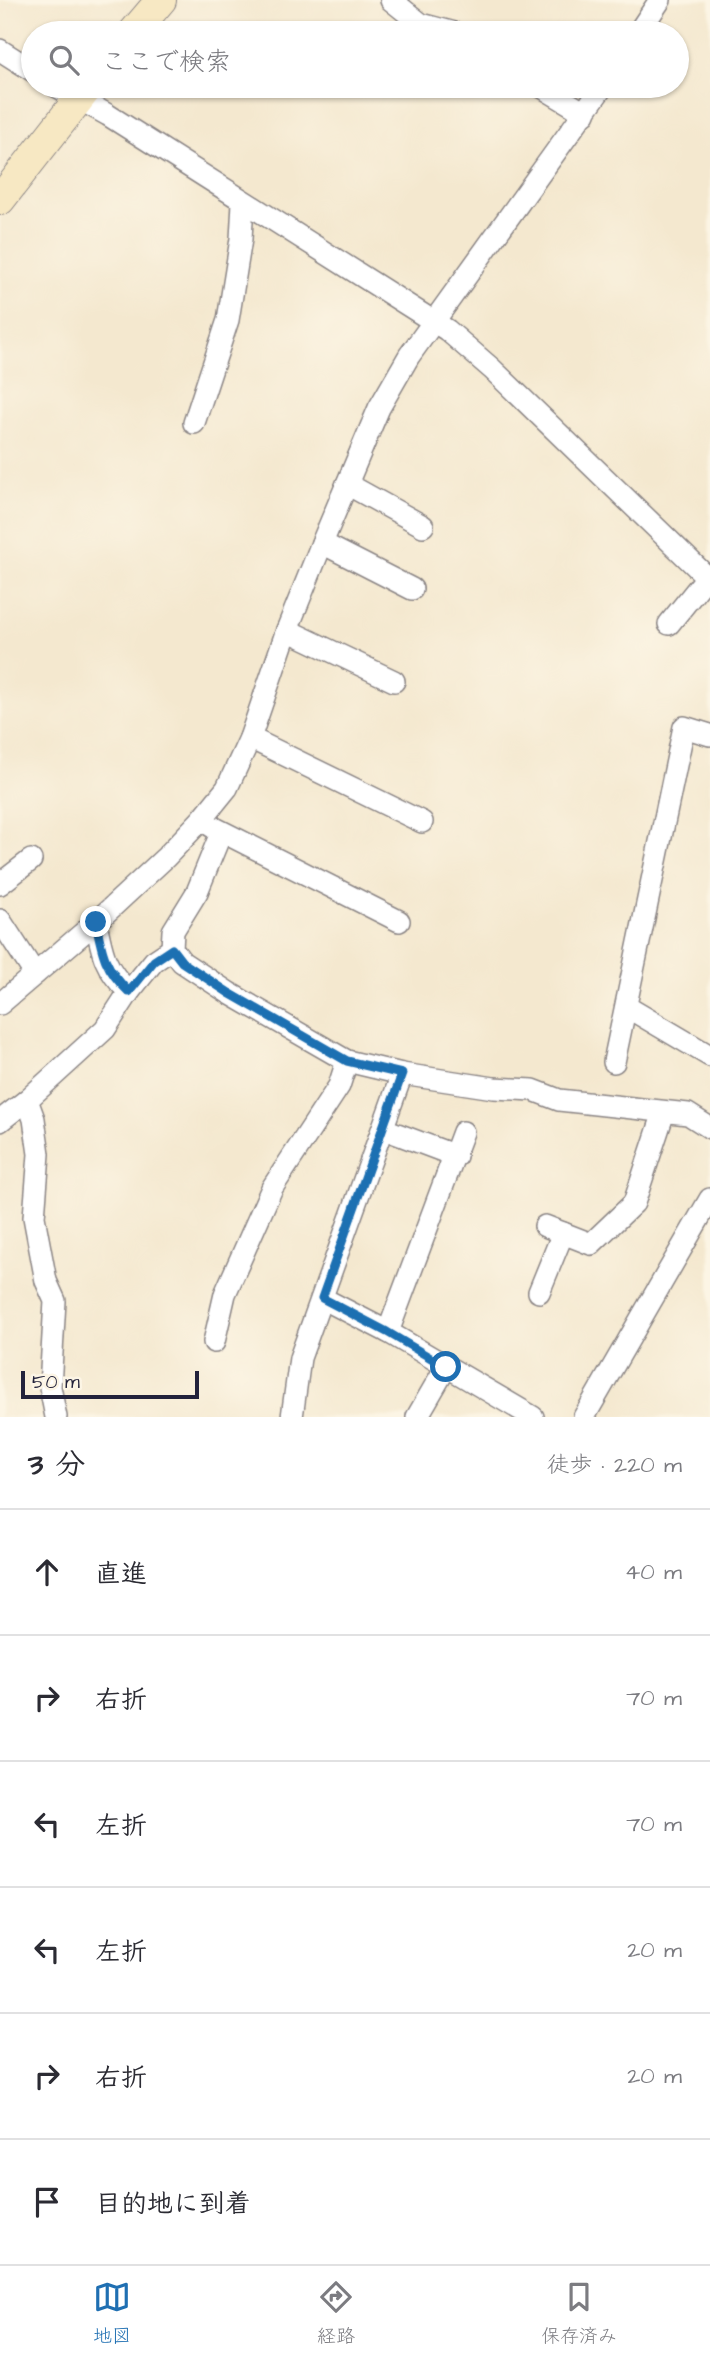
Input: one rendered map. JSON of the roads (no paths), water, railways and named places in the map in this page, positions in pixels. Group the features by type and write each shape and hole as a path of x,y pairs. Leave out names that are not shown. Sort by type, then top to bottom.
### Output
{"main road":[{"path":"144,21 161,0"},
{"path":"0,200 69,98"}],"street":[{"path":"391,0 417,21"},
{"path":"646,21 660,0"},
{"path":"0,50 21,63"},
{"path":"85,98 243,202 434,321 492,369 709,578 669,624"},
{"path":"560,98 584,113"},
{"path":"0,1004 96,922 166,857 227,788 250,738 287,630 379,408 409,356 595,98"},
{"path":"194,423 228,320 243,202"},
{"path":"347,484 423,526"},
{"path":"322,543 412,589"},
{"path":"287,630 394,681"},
{"path":"614,1062 684,727 710,735"},
{"path":"250,738 422,822"},
{"path":"201,820 221,833 399,921"},
{"path":"221,833 197,892 173,931 172,949 182,962 229,993 347,1061 402,1074 494,1088 533,1090 559,1100 688,1114 710,1128"},
{"path":"0,884 31,860"},
{"path":"0,920 35,974"},
{"path":"96,922 103,958 114,978 129,992"},
{"path":"0,1121 105,1029 129,992 154,961 172,949"},
{"path":"627,1007 710,1056"},
{"path":"214,1342 225,1294 272,1188 339,1086 347,1061"},
{"path":"292,1417 300,1358 402,1074"},
{"path":"27,1100 34,1119 39,1154 34,1217 46,1281 55,1301 50,1387 56,1417"},
{"path":"539,1292 554,1230 591,1244 634,1203 664,1112"},
{"path":"384,1129 456,1156"},
{"path":"387,1332 463,1132"},
{"path":"584,1417 710,1199"},
{"path":"322,1298 387,1332 533,1417"},
{"path":"417,1417 446,1367"}]}
